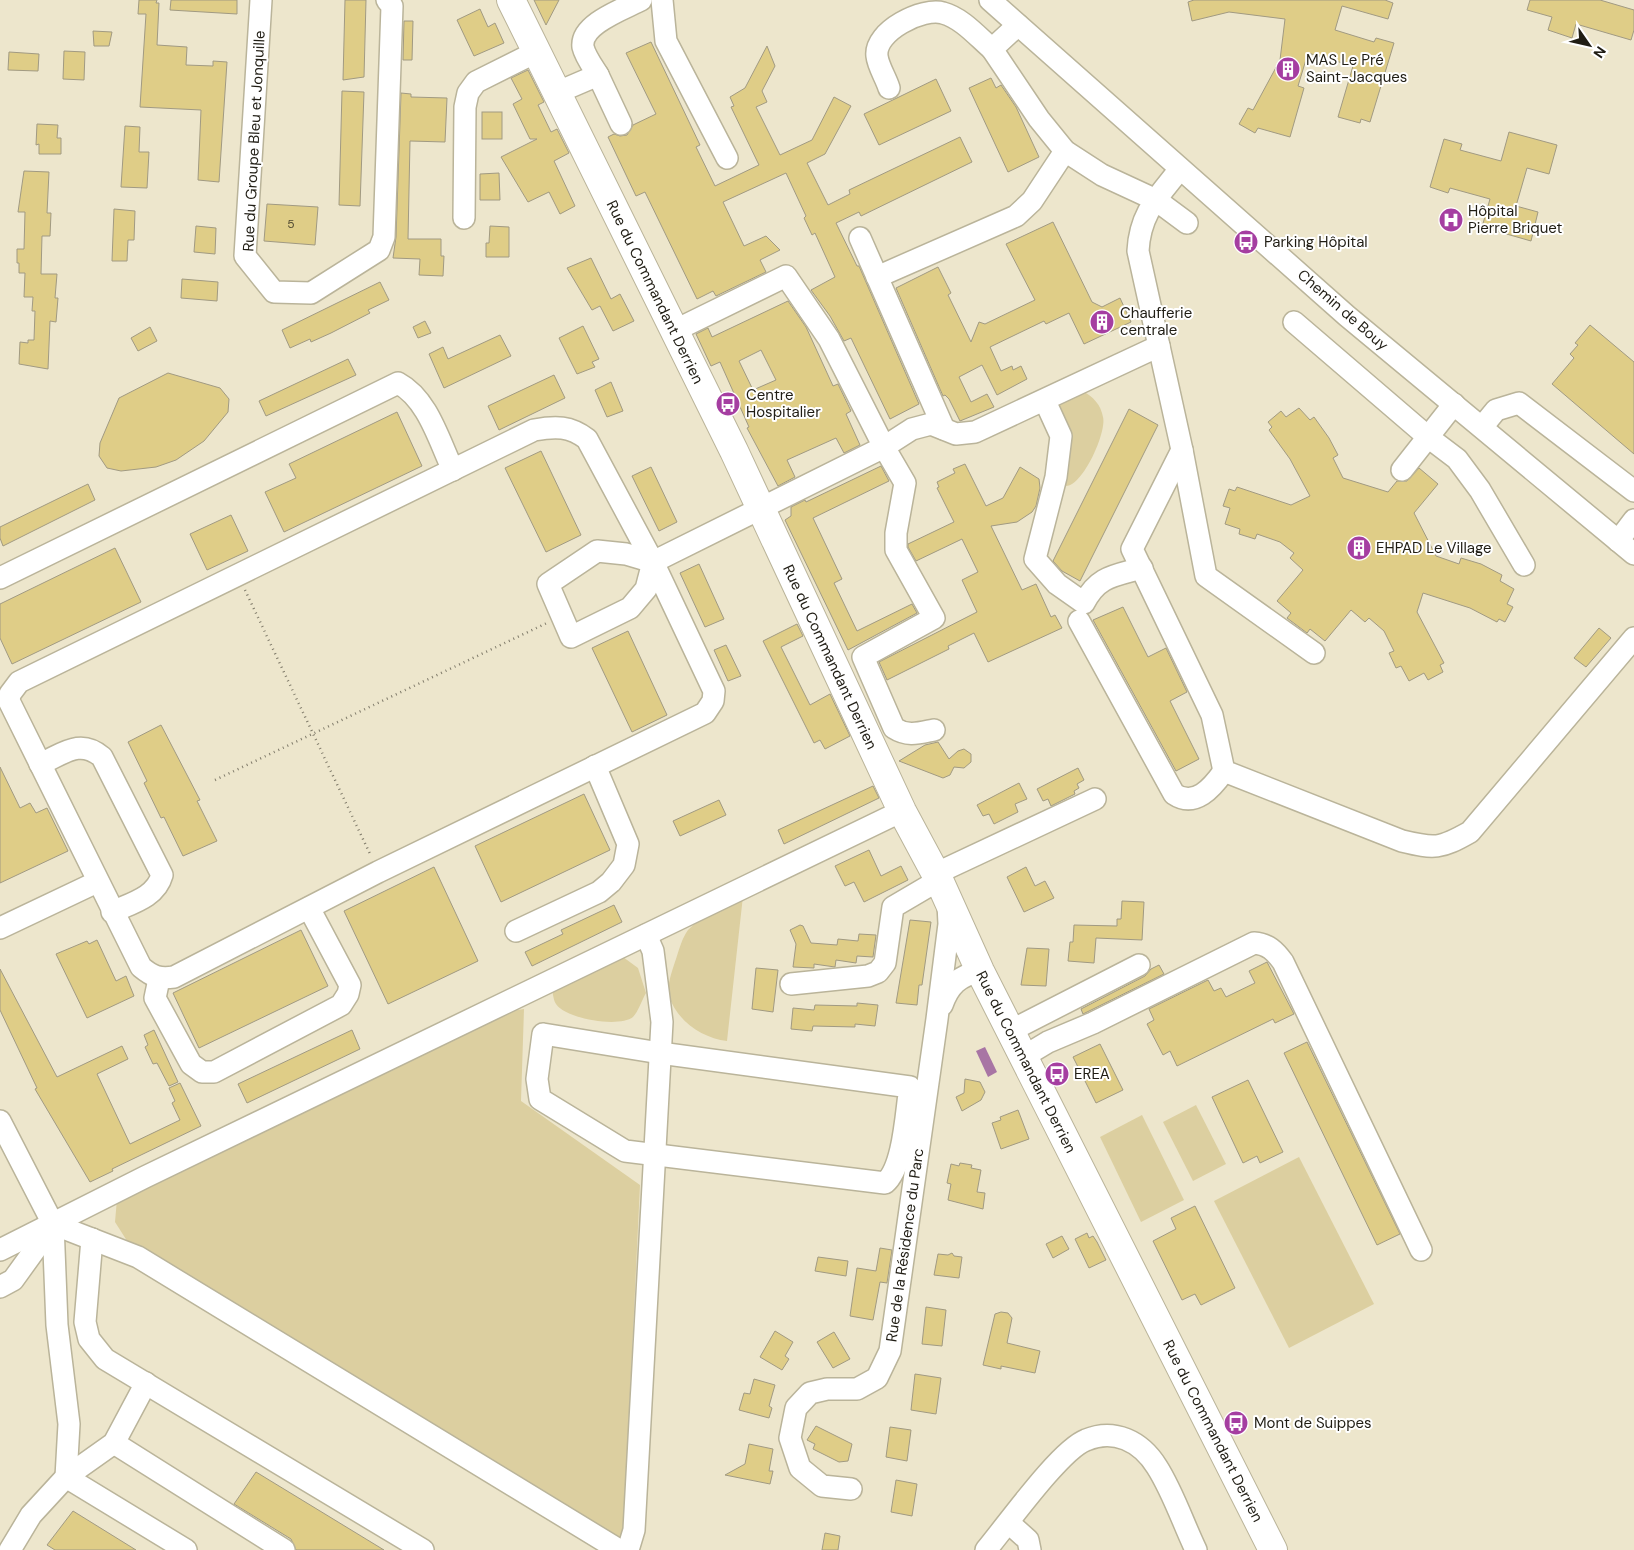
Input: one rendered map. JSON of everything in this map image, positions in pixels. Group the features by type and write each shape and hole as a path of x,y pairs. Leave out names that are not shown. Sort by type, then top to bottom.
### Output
{"main road":[{"name":"Rue du Commandant Derrien","path":"511,0 760,507 902,811 940,884 980,971 1273,1550"},
{"name":"Rue du Commandant Derrien","path":"1152,1313 1212,1453 1260,1550"}],"street":[{"name":"Rue du Groupe Bleu et Jonquille","path":"261,0 246,256 274,292 311,293 379,250 384,237 392,6 388,0"},
{"path":"621,124 598,75 583,49 583,39 590,27 641,0"},
{"path":"662,0 666,41 727,158"},
{"name":"Chemin de Bouy","path":"990,0 1180,169 1315,285 1347,316 1634,554"},
{"path":"889,88 876,55 888,31 935,6 959,21 992,49 1039,118 1065,151 1102,175 1156,200 1187,223"},
{"path":"992,49 1018,25"},
{"path":"464,218 465,107 468,93 476,82 536,52"},
{"path":"556,93 598,75"},
{"path":"877,277 1016,216 1032,202 1065,151"},
{"path":"1180,169 1146,213 1139,235 1138,251 1182,450 1206,576 1314,653"},
{"path":"860,238 944,429"},
{"path":"684,326 786,276 829,339 884,447 905,483 896,533 896,550 934,618 863,657 894,728 902,733 911,734 934,730"},
{"path":"1294,322 1428,437 1457,459 1480,490 1524,565"},
{"path":"652,562 646,589 630,608 571,637 548,584 597,551 626,554 652,562 884,447 912,428 930,424 956,434 975,432 1160,346"},
{"path":"0,578 398,383 408,388 420,400 453,470"},
{"path":"1045,400 1061,436 1056,477 1034,560 1057,584 1084,603 1091,589 1104,579 1142,568"},
{"path":"1482,427 1496,410 1519,403 1634,491"},
{"path":"1402,470 1454,404"},
{"path":"552,427 576,431 587,439 652,562 714,691 713,701 705,713 378,872 174,976 159,979 151,976 140,967 9,701 5,689 534,430 552,427"},
{"path":"1079,620 1174,794 1183,800 1197,798 1213,786 1224,771 1212,715 1132,549 1182,450"},
{"path":"1618,541 1634,520"},
{"path":"1224,771 1402,842 1429,848 1449,844 1470,832 1634,638"},
{"path":"40,764 79,746 92,748 102,757 162,875 159,885 152,893 112,912"},
{"path":"516,931 599,892 611,882 624,865 628,844 595,766"},
{"path":"791,984 868,976 878,972 885,963 894,907 940,884 1095,799"},
{"path":"0,1250 145,1177 902,811"},
{"path":"0,928 97,882"},
{"name":"Rue de la Résidence du Parc","path":"851,1489 822,1486 800,1468 790,1438 796,1408 810,1393 826,1389 856,1390 877,1378 890,1351 949,924 940,884"},
{"path":"159,979 155,998 191,1064 202,1072 214,1072 341,1005 348,994 350,985 309,908"},
{"path":"628,1550 634,1530 662,1022 653,950 646,934"},
{"path":"1024,1057 1048,1042 1094,1023 1254,943 1263,944 1276,953 1283,962 1421,1250"},
{"path":"1010,1031 1139,965"},
{"name":"Rue de la Résidence du Parc","path":"937,1019 950,987 966,975 980,971"},
{"path":"543,1034 660,1053 910,1087 897,1166 885,1183 625,1151 540,1099 537,1079 543,1034"},
{"path":"0,1121 53,1224 57,1324 69,1424 66,1477"},
{"path":"53,1224 138,1257 619,1550"},
{"path":"0,1287 14,1280 53,1224"},
{"path":"92,1239 85,1322 90,1339 105,1359 424,1550"},
{"path":"16,1548 31,1515 66,1477 114,1443 146,1383"},
{"path":"986,1550 1066,1453 1085,1440 1106,1435 1128,1438 1140,1447 1157,1466 1196,1550"},
{"path":"114,1443 284,1550"},
{"path":"66,1477 186,1550"},
{"path":"1009,1523 1028,1540 1030,1550"}],"path":[{"path":"238,576 378,872"},
{"path":"216,780 562,616"}],"shaded area":[{"path":"1082,391 1090,395 1098,405 1102,413 1103,424 1098,445 1086,468 1073,484 1066,486 1057,406 1059,401"},
{"path":"743,896 727,1041 700,1032 684,1020 673,1005 668,988 680,948 688,930 707,915"},
{"path":"623,957 638,968 646,993 633,1017 616,1022 581,1018 570,1014 556,1004 551,986"},
{"path":"524,1009 521,1101 640,1185 623,1542 129,1244 115,1222 117,1199 505,1012"},
{"path":"985,1047 997,1072 988,1077 976,1051"},
{"path":"1196,1105 1226,1164 1193,1181 1163,1122"},
{"path":"1142,1115 1184,1200 1141,1222 1100,1137"},
{"path":"1299,1157 1374,1304 1289,1348 1214,1201"}],"building":[{"path":"139,0 157,0 156,3 159,3 157,45 187,47 186,65 213,66 213,61 227,62 219,182 198,180 201,110 140,107 146,14 138,14"},
{"path":"171,0 237,0 237,14 170,10"},
{"path":"345,0 366,0 364,77 343,80"},
{"path":"534,0 559,0 546,25"},
{"name":"MAS Le Pré Saint-Jacques","path":"1194,0 1385,0 1393,3 1388,19 1342,6 1335,30 1374,42 1376,38 1394,43 1370,122 1361,119 1360,123 1338,117 1353,66 1308,53 1298,86 1304,88 1290,137 1258,128 1255,133 1239,124 1248,108 1253,110 1280,60 1285,19 1229,12 1192,21 1188,2"},
{"path":"1530,0 1600,0 1634,10 1634,30 1631,40 1576,24 1572,38 1548,30 1552,17 1527,10"},
{"path":"480,9 488,27 495,23 504,43 474,56 457,20"},
{"path":"404,21 413,21 412,60 403,60"},
{"path":"93,31 112,32 109,46 94,46"},
{"path":"651,42 700,145 696,147 715,186 759,165 731,107 734,106 730,97 745,88 767,46 775,66 762,91 767,102 756,107 780,155 812,140 834,97 851,106 825,154 807,163 828,205 850,194 849,190 960,137 972,162 861,216 859,212 836,223 857,266 859,266 919,404 890,419 851,338 844,341 830,316 811,290 835,277 815,233 812,235 804,218 806,216 786,173 723,202 744,246 766,236 780,250 760,260 766,272 716,296 713,291 697,299 645,192 636,196 608,137 614,134 620,136 627,135 633,125 656,114 626,53"},
{"path":"64,51 85,52 84,80 63,79"},
{"path":"9,52 39,54 38,71 8,70"},
{"path":"528,70 544,102 538,105 551,132 557,129 569,153 554,161 575,206 560,214 549,192 528,202 501,157 537,139 530,139 513,104 522,99 511,78"},
{"path":"991,78 996,88 1001,85 1016,107 1039,157 1008,172 969,88"},
{"path":"936,79 951,111 879,145 864,114"},
{"path":"342,91 364,92 360,206 339,205"},
{"path":"401,93 411,94 411,97 447,98 445,142 410,141 408,239 441,239 441,256 444,256 443,276 419,275 420,259 393,258 396,237"},
{"path":"482,112 502,112 502,139 482,139"},
{"path":"37,124 58,125 57,138 61,138 61,154 39,154 39,144 36,145"},
{"path":"125,126 140,127 139,152 149,152 147,188 121,187"},
{"path":"1509,132 1557,145 1549,174 1527,168 1516,206 1538,212 1531,241 1482,227 1490,199 1450,188 1448,193 1430,187 1444,139 1462,144 1460,150 1501,161"},
{"path":"24,171 49,172 47,213 51,213 50,236 42,236 41,274 57,274 55,298 58,298 56,322 50,321 48,369 19,364 20,342 28,343 28,340 34,340 35,311 32,311 33,297 24,297 25,273 19,273 19,263 17,263 17,249 24,249 25,212 18,212"},
{"path":"499,173 500,200 480,200 480,174"},
{"path":"267,204 318,207 315,245 264,241"},
{"path":"114,209 135,211 134,240 128,240 127,261 112,261"},
{"path":"1053,222 1092,302 1102,307 1120,298 1131,322 1084,344 1069,313 1046,324 1044,321 990,347 1001,371 1012,366 1013,370 1021,366 1027,379 997,395 982,365 959,377 971,402 987,394 994,407 960,421 949,399 945,395 943,396 896,288 938,267 951,293 948,295 971,342 979,322 985,324 1035,300 1006,244"},
{"path":"196,226 216,228 215,254 194,252"},
{"path":"490,226 509,227 509,257 486,257 486,243 489,243"},
{"path":"591,258 611,299 620,294 634,321 613,331 600,306 592,310 567,268"},
{"path":"182,279 218,282 217,301 181,298"},
{"path":"380,282 389,300 368,310 370,313 331,333 311,342 310,339 290,348 282,330"},
{"path":"788,301 806,327 833,386 838,384 851,411 846,414 860,445 844,453 836,438 787,460 795,477 778,486 747,428 749,427 720,362 711,366 696,334 708,328 712,337","holes":["761,350 776,380 753,390 739,361"]},
{"path":"425,321 431,333 418,338 413,327"},
{"path":"1590,325 1634,362 1634,454 1552,384 1574,358 1570,354 1578,345 1575,343"},
{"path":"583,326 599,359 592,362 595,367 577,374 559,338"},
{"path":"150,327 157,341 138,351 131,338"},
{"path":"500,335 511,356 444,388 429,354 443,347 448,359"},
{"path":"348,359 356,375 266,416 259,401"},
{"path":"168,373 220,388 229,399 228,412 204,441 176,460 156,467 121,471 107,468 99,456 100,443 119,398"},
{"path":"554,375 565,398 499,430 488,406"},
{"path":"611,382 623,411 607,417 595,390"},
{"name":"EHPAD Le Village","path":"1299,408 1310,420 1314,417 1329,438 1338,455 1333,458 1343,478 1388,492 1397,481 1407,481 1419,468 1438,484 1414,513 1436,556 1459,564 1461,558 1481,564 1502,575 1500,581 1514,589 1507,604 1513,607 1505,622 1499,619 1497,622 1470,608 1423,593 1417,612 1444,663 1440,665 1443,672 1428,680 1424,673 1409,681 1401,666 1396,668 1389,653 1394,651 1384,631 1369,618 1365,622 1351,610 1325,641 1310,629 1307,633 1287,618 1291,613 1277,601 1303,570 1290,558 1294,553 1280,542 1257,534 1255,539 1239,534 1240,529 1225,524 1230,508 1223,506 1229,489 1235,491 1237,487 1291,505 1310,496 1290,459 1269,430 1272,427 1268,422 1281,411 1286,417"},
{"path":"1129,409 1158,425 1080,581 1062,571 1053,561"},
{"path":"397,412 422,466 284,532 265,492 296,478 289,464"},
{"path":"541,451 581,535 546,552 505,468"},
{"path":"965,464 986,506 1003,498 1020,467 1039,479 1040,488 1036,506 1032,512 1017,522 991,526 1022,590 1036,584 1051,617 1055,615 1062,628 988,662 974,633 948,646 949,649 887,680 879,662 977,612 962,580 978,572 962,539 916,561 908,547 908,544 954,522 937,488 939,487 937,482 955,473 953,469"},
{"path":"881,466 889,481 813,518 842,579 834,583 857,631 912,604 917,613 848,650 785,520 791,516 791,507 805,500 806,502"},
{"path":"651,467 677,522 659,531 632,476"},
{"path":"88,484 95,500 3,546 0,538 0,527"},
{"path":"231,515 248,551 207,570 190,534"},
{"path":"115,548 141,602 12,664 0,638 0,604"},
{"path":"699,564 724,619 705,627 680,573"},
{"path":"1123,607 1148,657 1166,648 1187,692 1170,701 1199,759 1176,771 1093,620"},
{"path":"797,624 803,636 781,647 810,705 830,694 850,736 825,749 820,740 814,743 763,641"},
{"path":"1599,628 1611,638 1586,667 1574,658"},
{"path":"628,631 667,715 632,732 592,648"},
{"path":"726,645 741,676 728,681 714,650"},
{"path":"161,725 200,800 197,801 217,841 183,856 164,817 161,818 144,783 147,781 128,742"},
{"path":"938,742 949,759 958,751 964,749 971,754 971,762 964,768 954,767 950,775 943,778 899,761 925,745"},
{"path":"0,767 20,808 30,803 36,813 47,808 68,851 0,883"},
{"path":"1078,768 1084,780 1077,784 1079,788 1074,791 1075,794 1051,806 1048,799 1043,801 1037,789"},
{"path":"1019,783 1027,799 1015,804 1018,812 994,824 989,814 983,816 977,805"},
{"path":"873,786 879,798 784,844 778,830"},
{"path":"584,794 610,850 501,902 475,846"},
{"path":"719,800 726,815 680,836 673,821"},
{"path":"869,850 881,876 901,866 908,880 864,902 854,882 845,886 835,866"},
{"path":"434,867 478,961 388,1004 344,911"},
{"path":"1026,867 1035,886 1045,881 1054,898 1024,912 1007,877"},
{"path":"1122,901 1144,902 1142,940 1096,938 1094,963 1068,961 1070,942 1073,942 1074,925 1117,926 1117,919 1121,919"},
{"path":"614,905 622,922 532,966 525,952 563,934 561,930"},
{"path":"910,920 931,922 922,985 919,985 917,1005 896,1003"},
{"path":"800,925 803,926 811,943 837,945 838,939 858,941 859,934 876,935 873,957 857,956 856,963 836,960 835,967 814,964 814,968 793,967 796,944 790,930"},
{"path":"301,930 328,986 199,1048 173,993"},
{"path":"97,940 116,981 126,976 134,996 87,1018 56,954 87,941 89,944"},
{"path":"1027,948 1049,949 1046,986 1021,985"},
{"path":"1267,962 1294,1014 1275,1023 1273,1019 1177,1066 1170,1051 1163,1055 1147,1024 1154,1020 1149,1009 1208,980 1214,991 1221,988 1226,997 1255,983 1249,971"},
{"path":"1159,965 1164,974 1083,1014 1081,1009 1145,976 1151,969"},
{"path":"756,968 778,970 773,1012 752,1009"},
{"path":"0,969 57,1077 122,1046 128,1059 97,1074 130,1144 180,1120 172,1103 175,1101 169,1088 180,1083 201,1126 112,1169 113,1171 90,1182 35,1089 37,1088 0,1010"},
{"path":"857,1003 878,1005 875,1026 855,1024 855,1027 813,1026 812,1031 791,1029 793,1008 814,1010 815,1005 857,1006"},
{"path":"154,1030 178,1082 169,1086 157,1063 153,1064 145,1047 148,1045 144,1035"},
{"path":"352,1030 360,1049 247,1103 238,1084"},
{"path":"1307,1042 1400,1234 1377,1245 1284,1053"},
{"path":"1100,1044 1123,1090 1096,1103 1073,1057"},
{"path":"965,1079 980,1082 985,1092 981,1100 962,1111 956,1097 964,1093"},
{"path":"1248,1080 1283,1152 1260,1163 1257,1156 1243,1163 1212,1097"},
{"path":"1018,1110 1029,1139 1001,1149 992,1123 1001,1120 1000,1117"},
{"path":"960,1163 972,1165 971,1168 981,1170 977,1192 985,1193 983,1209 948,1200 951,1184 947,1183 951,1164 959,1166"},
{"path":"1195,1206 1235,1288 1201,1305 1195,1294 1182,1300 1153,1241 1176,1229 1171,1218"},
{"path":"1087,1233 1089,1238 1093,1236 1106,1260 1089,1268 1075,1239"},
{"path":"1062,1236 1069,1249 1053,1258 1046,1244"},
{"path":"880,1248 892,1250 887,1283 880,1282 873,1320 850,1316 857,1268 876,1271"},
{"path":"952,1253 954,1256 962,1257 959,1278 934,1275 938,1254 948,1255"},
{"path":"818,1257 848,1261 846,1276 815,1271"},
{"path":"926,1307 946,1310 942,1346 922,1344"},
{"path":"1001,1312 1008,1313 1012,1318 1007,1343 1040,1351 1035,1373 1001,1366 1001,1369 983,1365 995,1314"},
{"path":"775,1331 793,1342 785,1356 789,1359 782,1370 760,1357"},
{"path":"834,1332 850,1359 833,1368 817,1342"},
{"path":"915,1374 941,1378 936,1414 911,1410"},
{"path":"754,1379 775,1385 769,1406 772,1408 769,1418 739,1410 744,1393 750,1394"},
{"path":"816,1426 852,1444 848,1461 839,1462 813,1449 815,1444 807,1440"},
{"path":"890,1427 911,1430 907,1461 886,1457"},
{"path":"749,1444 773,1449 769,1471 773,1471 770,1484 725,1475 745,1464"},
{"path":"256,1472 384,1550 296,1550 291,1539 234,1504"},
{"path":"896,1480 917,1484 912,1516 891,1512"},
{"path":"73,1511 136,1550 55,1550 47,1545"},
{"path":"825,1533 840,1536 838,1550 822,1550"}],"place":[{"name":"MAS Le Pré Saint-Jacques","path":"1288,69"},
{"name":"Hôpital Pierre Briquet","path":"1451,220"},
{"name":"Parking Hôpital","path":"1246,242"},
{"name":"Chaufferie centrale","path":"1102,322"},
{"name":"Centre Hospitalier","path":"728,404"},
{"name":"EHPAD Le Village","path":"1359,548"},
{"name":"EREA","path":"1057,1074"},
{"name":"Mont de Suippes","path":"1236,1423"}]}
